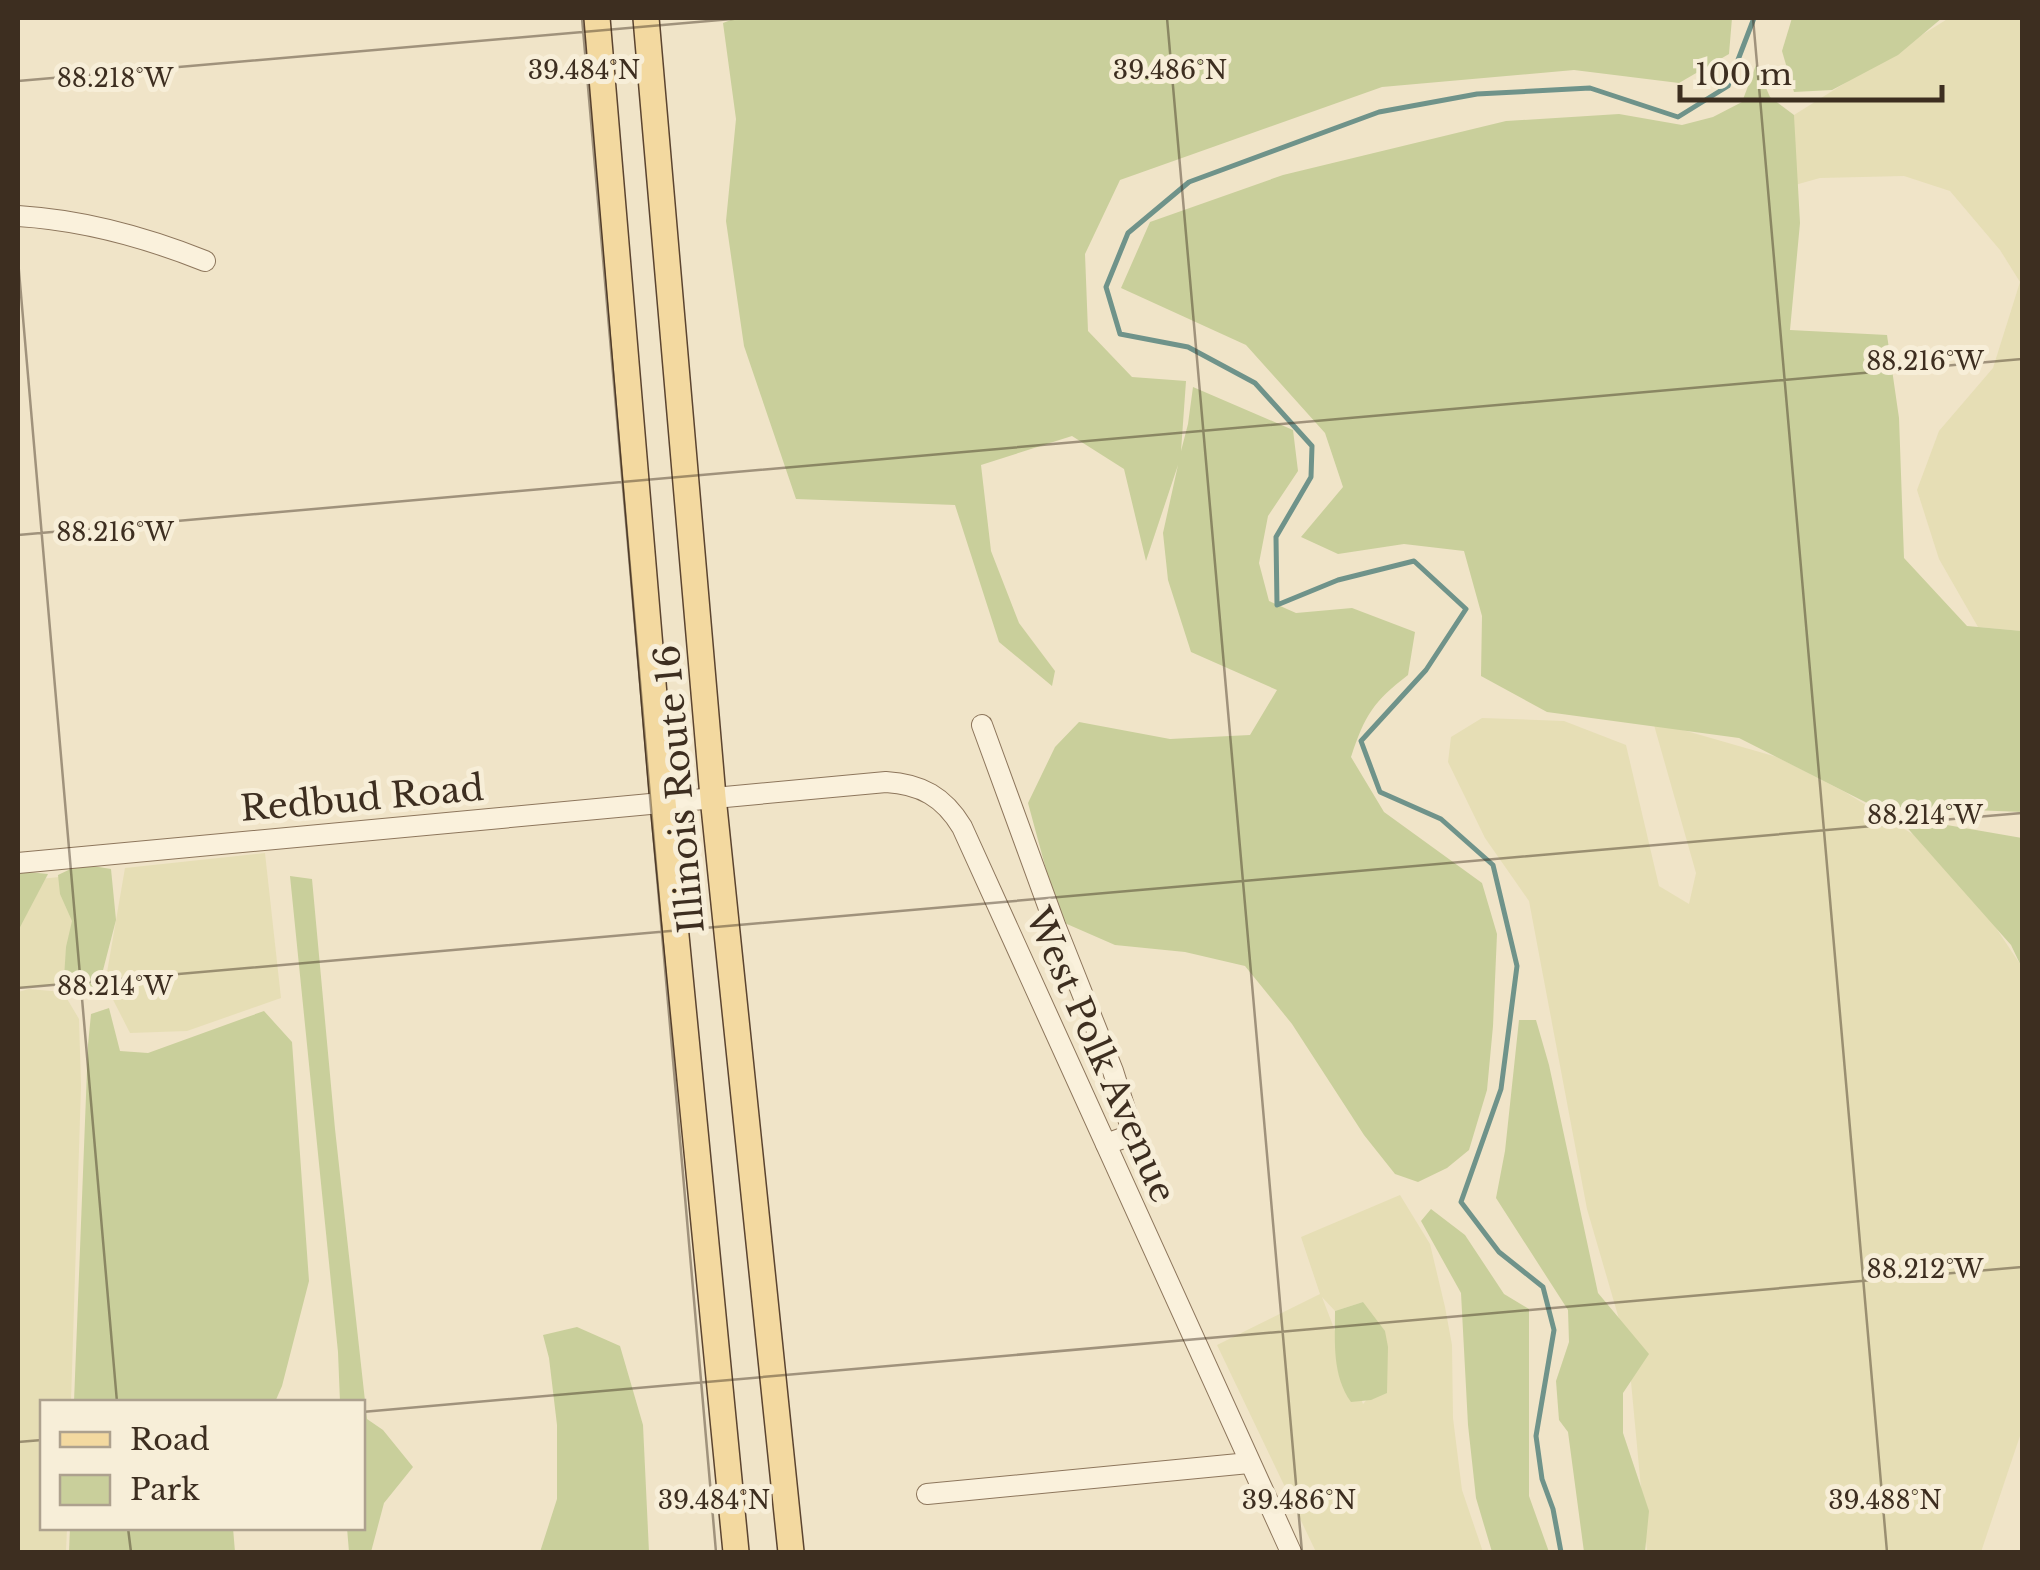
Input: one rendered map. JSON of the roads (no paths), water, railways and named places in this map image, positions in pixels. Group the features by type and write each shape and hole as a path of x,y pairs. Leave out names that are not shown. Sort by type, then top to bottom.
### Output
{"main road":[{"name":"Illinois Route 16","path":"596,18 663,802 736,1552"},
{"name":"Illinois Route 16","path":"646,18 714,797 792,1552"}],"street":[{"path":"18,216 90,225 137,236 206,260"},
{"path":"982,725 1131,1128 1126,1137 1106,1144"},
{"name":"West Polk Avenue","path":"714,797 905,783 940,798 953,812 1291,1552"},
{"name":"Redbud Road","path":"18,863 714,797"},
{"path":"927,1494 1249,1463"}],"waterway":[{"path":"1561,1552 1553,1509 1542,1479 1536,1436 1554,1330 1543,1287 1499,1252 1461,1202 1501,1089 1517,966 1493,865 1441,819 1380,792 1361,741 1426,670 1466,609 1414,561 1338,580 1277,605 1276,537 1311,477 1312,446 1255,383 1188,347 1120,334 1106,287 1128,233 1189,182 1379,112 1477,94 1590,88 1678,117 1728,86 1754,18"}]}
